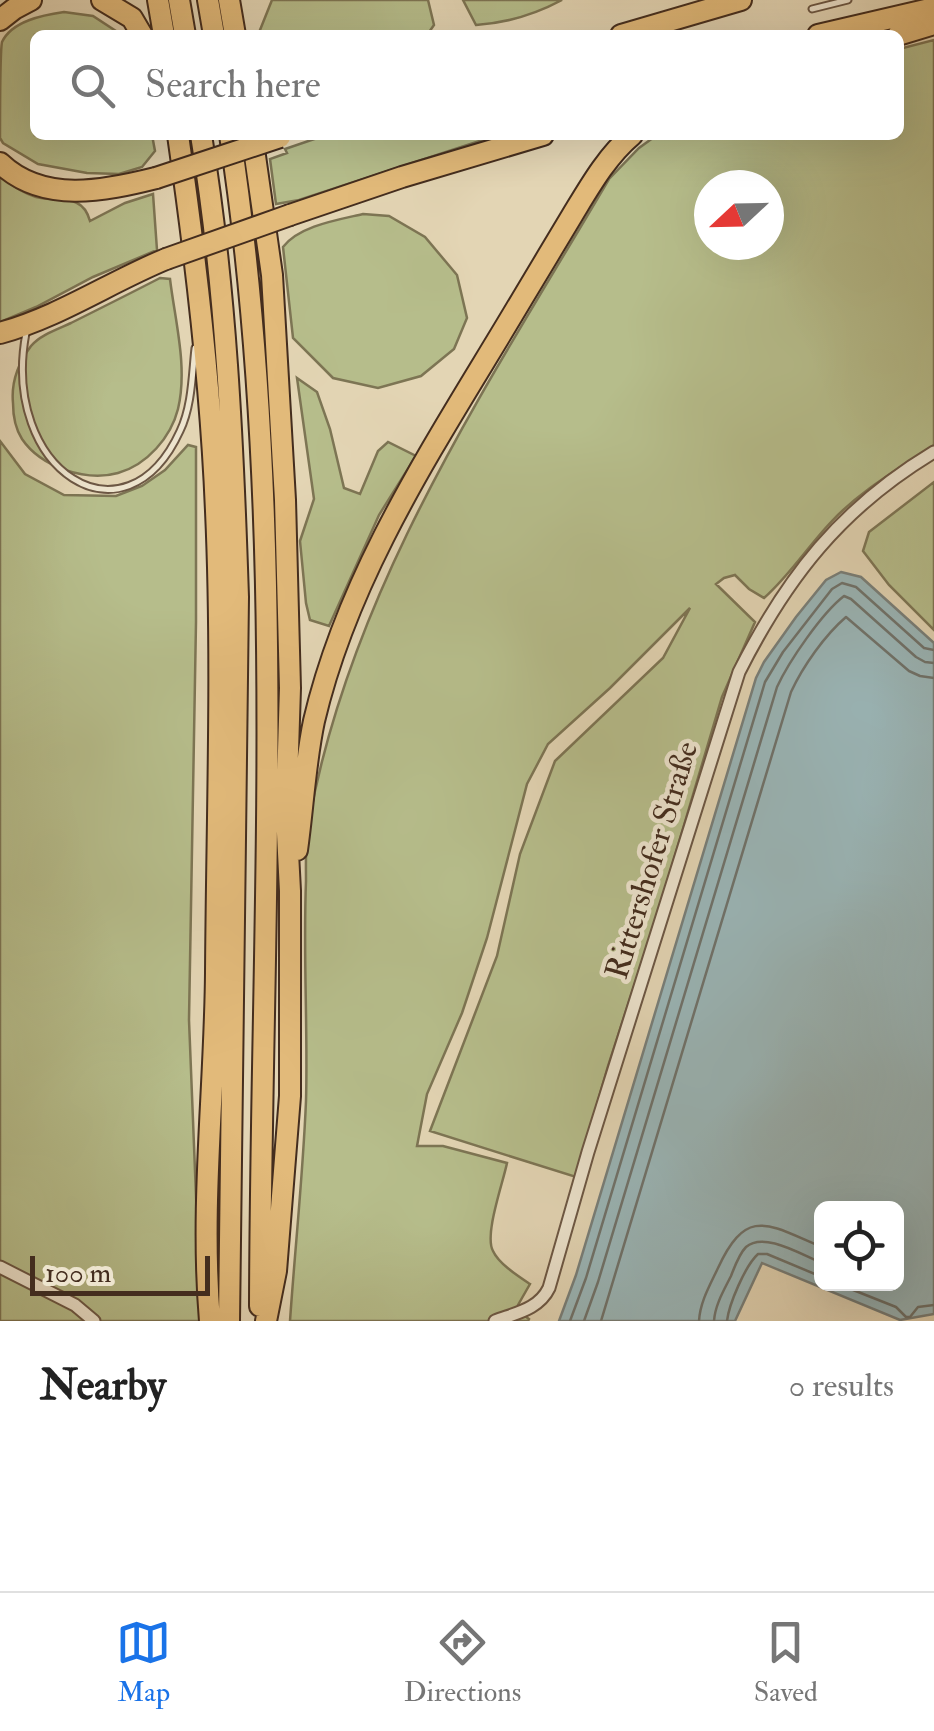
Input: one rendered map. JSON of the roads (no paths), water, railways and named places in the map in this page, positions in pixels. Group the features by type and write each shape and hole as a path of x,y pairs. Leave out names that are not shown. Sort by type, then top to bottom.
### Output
{"highway":[{"path":"0,20 31,0"},
{"path":"102,0 132,18 139,30"},
{"path":"158,0 163,30"},
{"path":"178,0 184,30"},
{"path":"208,0 213,30"},
{"path":"229,0 234,30"},
{"path":"638,30 742,0"},
{"path":"839,30 934,8"},
{"path":"904,33 934,24"},
{"path":"202,140 220,281 238,597 229,1321"},
{"path":"231,140 248,275 264,499 263,1321"},
{"path":"253,140 272,275 285,500 290,688 286,814 290,1096 276,1271 263,1321"},
{"path":"0,163 34,186 76,192 156,178 272,140"},
{"path":"0,333 37,321 166,258 402,177 525,140"},
{"path":"290,891 314,724 350,608 403,502 550,253 595,178 627,140"},
{"path":"178,142 200,305 216,512 219,630 216,980 208,1151 210,1321"}],"street":[{"name":"Rittershofer Straße","path":"495,1321 534,1306 543,1300 549,1288 739,672 762,626 803,565 852,510 934,452"},
{"path":"0,1268 75,1304 94,1321"}],"lane":[{"path":"812,9 848,0"},
{"path":"69,486 105,489 127,484 167,452 186,416 200,305"},
{"path":"18,350 37,321"}],"water":[{"path":"841,572 861,577 934,643 934,1314 900,1320 830,1291 904,1291 904,1201 814,1201 814,1284 762,1263 735,1321 559,1321 756,678 826,580"}]}
